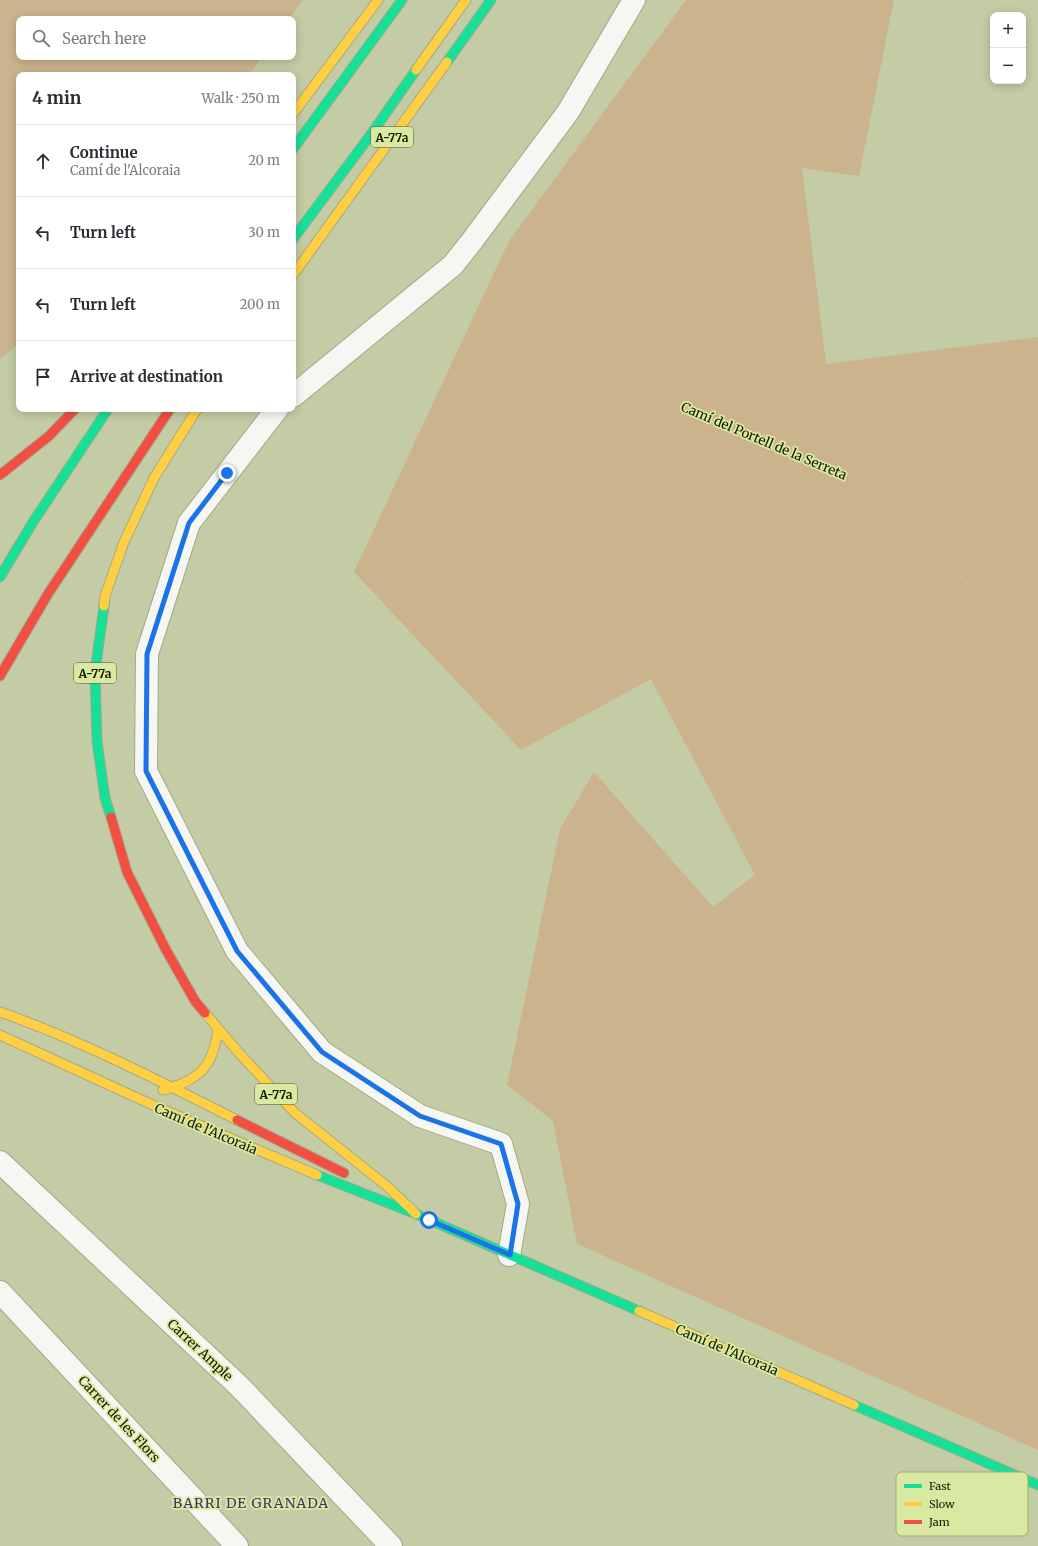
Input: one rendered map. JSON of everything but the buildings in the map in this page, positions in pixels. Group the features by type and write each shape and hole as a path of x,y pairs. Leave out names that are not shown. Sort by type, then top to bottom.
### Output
{"main road":[{"path":"296,110 378,0"},
{"path":"296,145 402,0"},
{"name":"A-77a","path":"296,235 369,137 466,0"},
{"name":"A-77a","path":"296,271 491,0"},
{"path":"0,476 63,423 72,412"},
{"path":"0,577 33,522 106,412"},
{"path":"0,676 48,594 168,412"},
{"name":"A-77a","path":"195,412 154,478 124,542 105,596 95,672 97,733 105,798 127,872 165,948 195,1001 239,1053 295,1113 388,1187 416,1214"},
{"name":"Camí de l'Alcoraia","path":"0,1012 28,1022 173,1087 357,1180 416,1214"},
{"name":"Camí de l'Alcoraia","path":"151,1088 165,1090 185,1083 206,1069 216,1047 218,1029"},
{"name":"Camí de l'Alcoraia","path":"0,1035 109,1087 164,1111 347,1188 416,1214 1008,1472"},
{"path":"110,1075 124,1082"},
{"name":"Camí de l'Alcoraia","path":"1028,1481 1038,1485"}],"street":[{"path":"296,394 453,265 568,112 634,0"},
{"path":"275,412 189,523 147,654 146,771 237,951 322,1052 420,1116 501,1144 518,1204 510,1255"},
{"name":"Carrer Ample","path":"0,1162 240,1386 391,1546"},
{"name":"Carrer de les Flors","path":"0,1292 237,1546"}],"path":[{"path":"296,54 337,0"},
{"path":"282,72 291,60"},
{"name":"Camí del Portell de la Serreta","path":"453,265 516,328 718,424 863,483 918,526 1038,667"},
{"path":"0,395 16,379"}],"shaded area":[{"path":"0,0 303,0 291,16 16,16 16,60 260,60 251,72 16,72 16,346 0,359"},
{"path":"686,0 894,0 859,176 802,168 826,364 1038,337 1038,1450 577,1244 553,1121 507,1085 560,829 594,772 713,907 755,875 651,679 521,750 354,572 509,241"}],"traffic: fast":[{"path":"296,145 402,0"},
{"path":"447,62 491,0"},
{"path":"296,235 369,137 416,70"},
{"path":"0,577 33,522 106,412"},
{"path":"104,606 95,672 97,741 105,798 111,817"},
{"path":"317,1175 416,1214 639,1311"},
{"path":"854,1405 1008,1472"},
{"path":"1028,1481 1038,1485"}],"traffic: slow":[{"path":"296,110 378,0"},
{"path":"416,70 466,0"},
{"path":"296,271 447,62"},
{"path":"104,606 105,596 124,542 154,478 195,412"},
{"path":"0,1012 31,1023 91,1049 150,1076 237,1120"},
{"path":"205,1013 239,1053 295,1113 388,1187 416,1214"},
{"path":"163,1090 190,1080 204,1069 212,1055 218,1029"},
{"path":"0,1035 155,1106 317,1175"},
{"path":"639,1311 854,1405"}],"traffic: jam":[{"path":"0,475 49,436 72,412"},
{"path":"0,676 48,594 168,412"},
{"path":"111,817 127,872 165,948 195,1001 205,1013"},
{"path":"237,1120 344,1173"}],"district":[{"name":"BARRI DE GRANADA","path":"251,1503"}],"route":[{"path":"227,473 189,523 147,654 146,771 237,951 322,1052 420,1116 501,1144 518,1204 510,1255 429,1220"}]}
